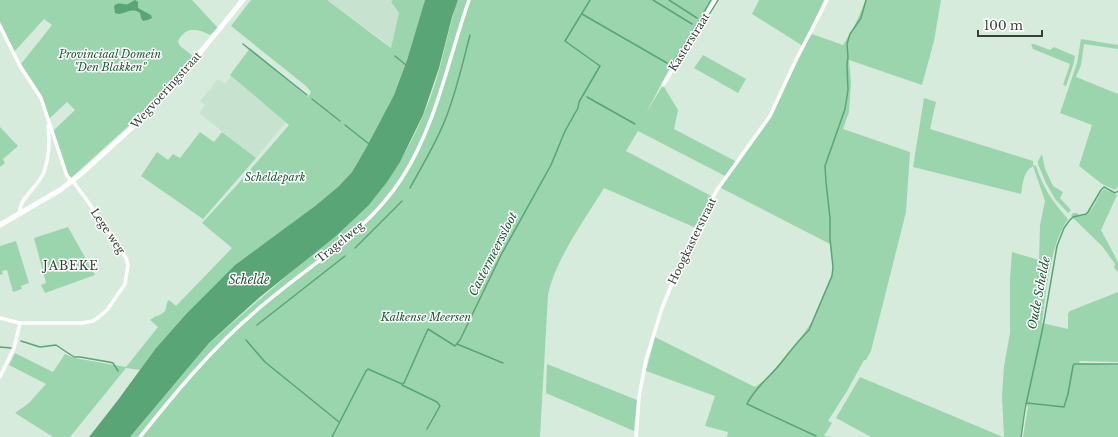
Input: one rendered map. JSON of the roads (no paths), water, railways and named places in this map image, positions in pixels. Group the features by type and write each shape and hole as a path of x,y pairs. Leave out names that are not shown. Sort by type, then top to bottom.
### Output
{"main road":[{"name":"Wegvoeringstraat","path":"0,225 60,190 82,173 148,112 244,0"}],"street":[{"name":"Tragelweg","path":"140,437 186,382 239,325 280,290 367,221 395,188 415,154 432,118 469,0"},
{"name":"Kasterstraat","path":"663,85 715,0"},
{"name":"Hoogkasterstraat","path":"636,437 639,397 646,360 662,308 677,271 696,228 717,190 770,116 796,60 827,0"},
{"path":"0,26 20,66 41,98 49,134 44,174 34,188 20,203 20,214"},
{"name":"Lege weg","path":"0,318 20,323 82,323 93,321 107,310 125,284 128,265 126,258 101,220 67,176 46,115"},
{"path":"0,377 14,348 20,323"}],"water":[{"path":"135,0 138,2 138,8 151,15 152,18 143,21 140,13 136,11 121,14 115,13 114,6 119,3 128,4"},
{"name":"Schelde","path":"425,0 458,0 452,17 439,68 423,115 400,162 387,182 369,205 336,236 260,297 209,343 130,437 89,437 156,348 187,313 235,265 315,206 338,187 352,172 394,95 407,60"}],"waterway":[{"name":"Castermeerssloot","path":"332,437 368,369 402,384 404,383 428,329 455,346 460,340 501,255 551,165 565,131 578,108 579,102 600,66 565,41 590,0"},
{"path":"653,0 692,24"},
{"path":"669,0 697,18"},
{"path":"699,21 711,0"},
{"path":"696,35 718,0"},
{"path":"816,436 747,404 758,387 777,368 809,330 832,276 833,267 830,239 830,218 825,166 845,109 848,90 847,44 850,34 861,18 866,0"},
{"path":"582,14 667,63"},
{"path":"672,64 697,24"},
{"path":"410,188 439,134 451,105 470,35"},
{"path":"243,44 307,95"},
{"path":"395,56 406,65"},
{"path":"587,97 635,124"},
{"path":"312,99 340,121"},
{"path":"345,125 369,144"},
{"name":"Oude Schelde","path":"1021,437 1025,409 1043,327 1057,246 1064,228 1073,217 1086,214 1088,212 1104,187 1115,193 1118,191"},
{"path":"355,248 402,201"},
{"path":"257,325 345,256"},
{"path":"246,340 265,362 339,422"},
{"path":"21,341 40,347 56,345 74,357 113,363 118,371"},
{"path":"457,344 503,363"},
{"path":"0,347 11,348"},
{"path":"1027,403 1064,407 1074,364 1118,364"},
{"path":"402,385 437,402 440,406 427,429"}],"district":[{"name":"JABEKE","path":"71,266"}],"park label":[{"name":"Provinciaal Domein \"Den Blakken\"","path":"110,60"},
{"name":"Scheldepark","path":"275,177"},
{"name":"Kalkense Meersen","path":"426,317"}]}
